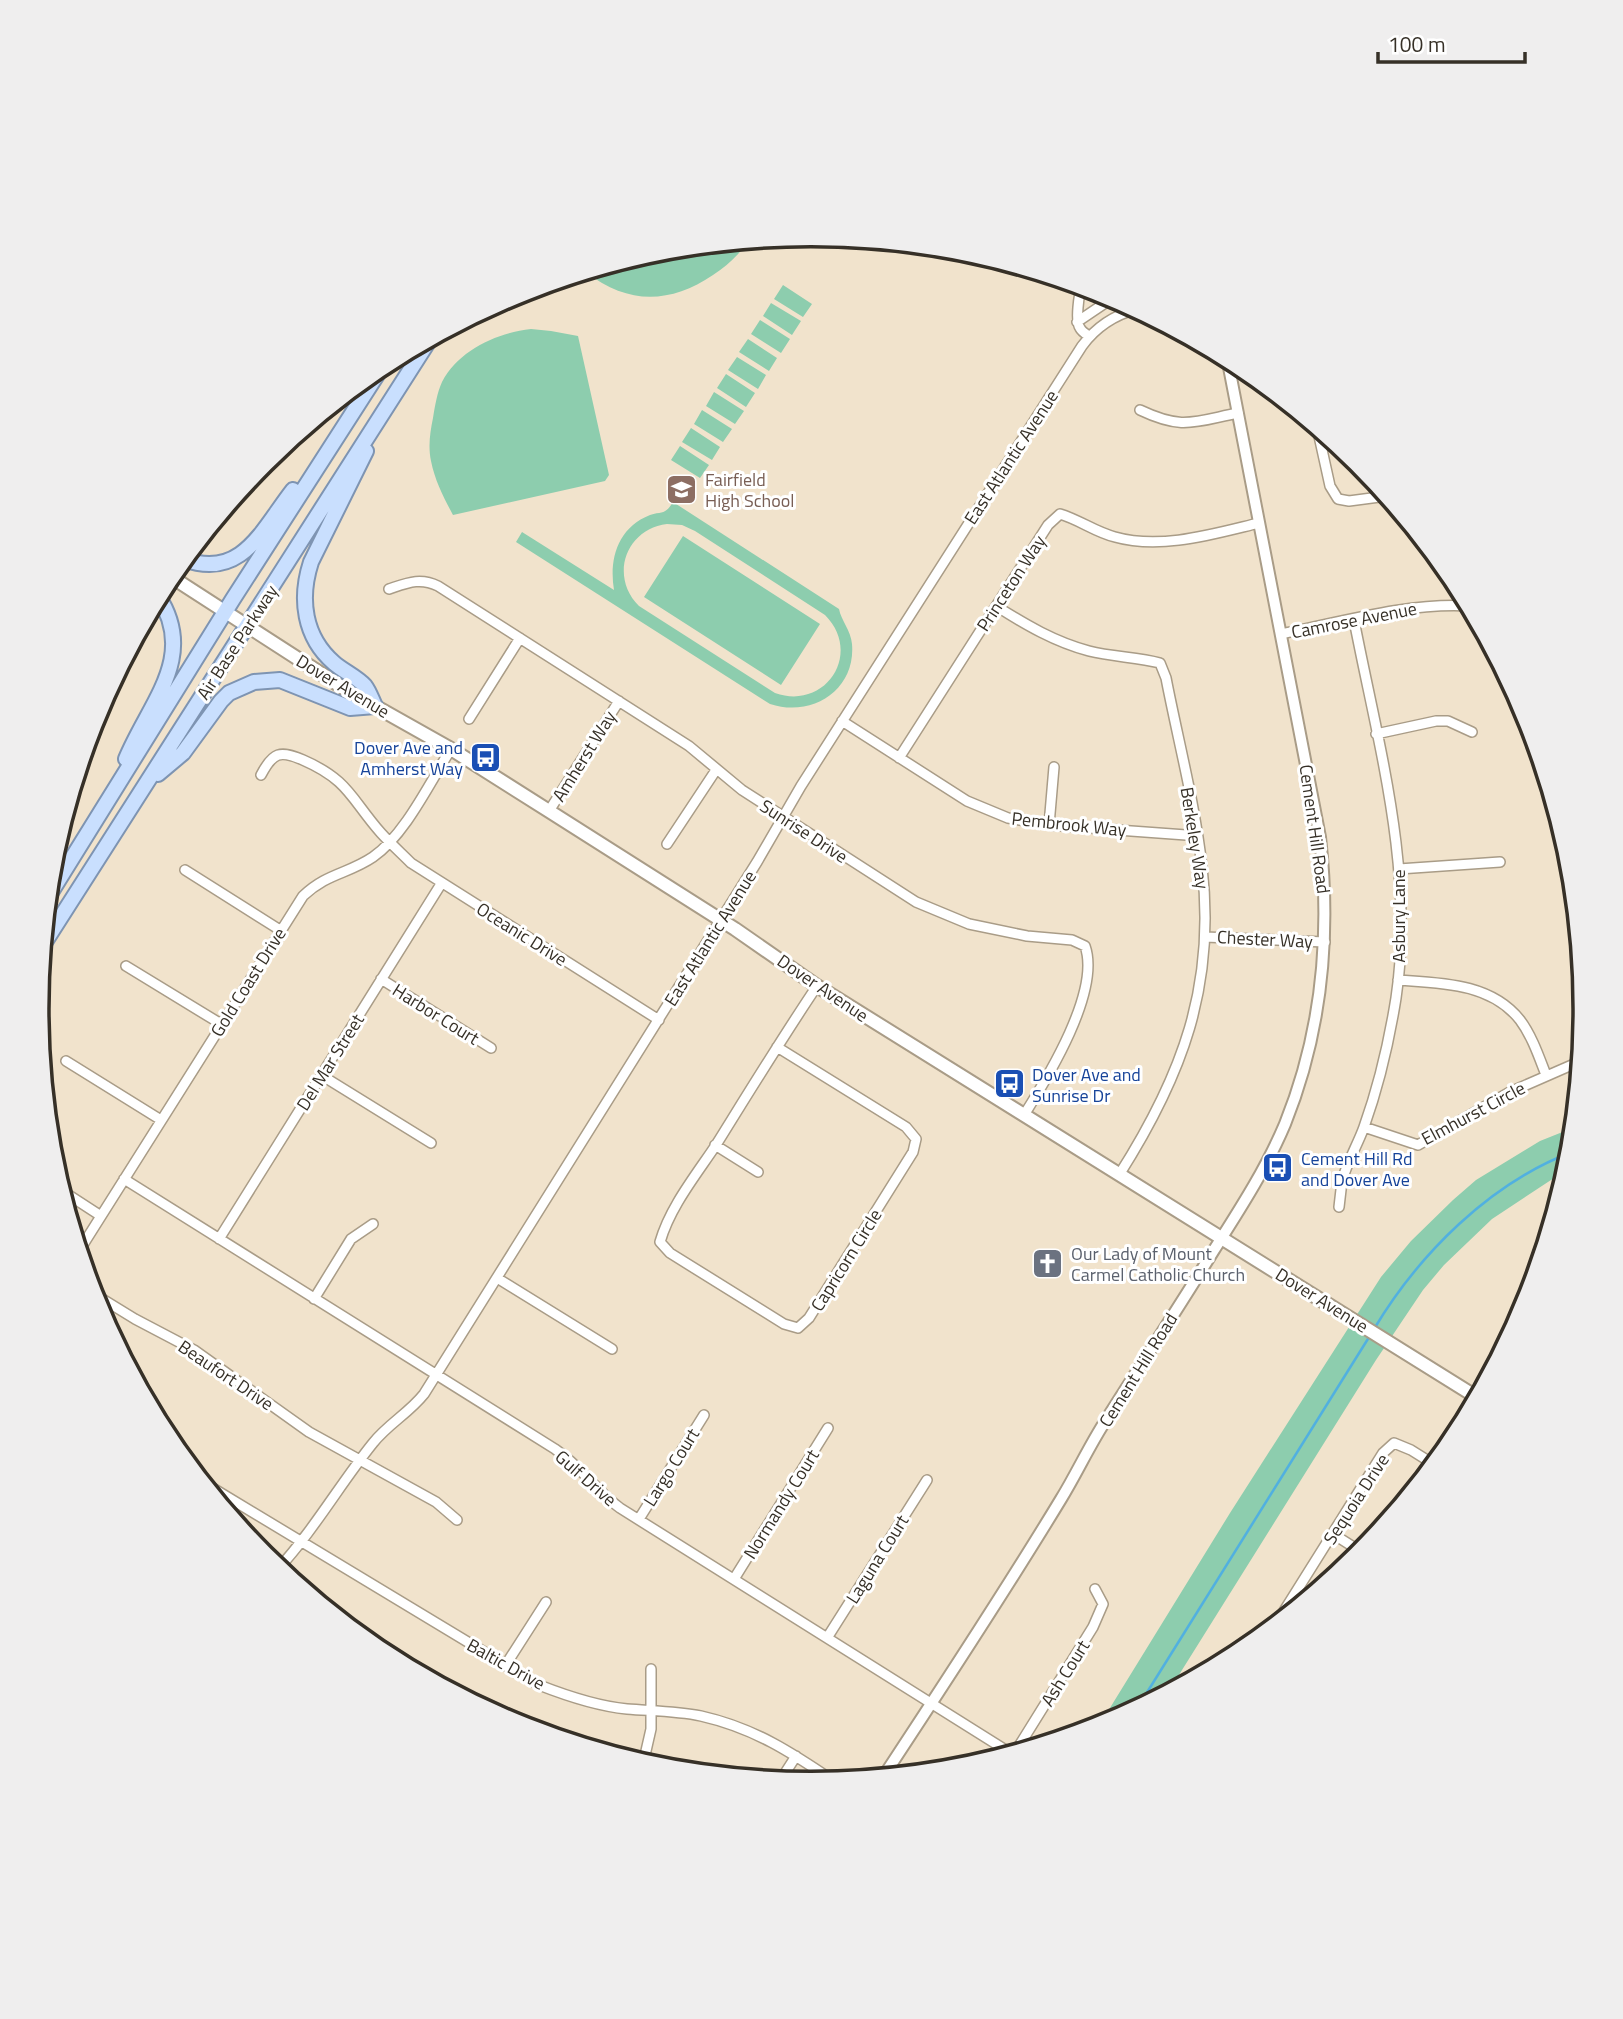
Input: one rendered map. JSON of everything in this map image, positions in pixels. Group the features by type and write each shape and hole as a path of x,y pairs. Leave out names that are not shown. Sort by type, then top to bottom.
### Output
{"main road":[{"name":"Air Base Parkway","path":"54,926 419,356"},
{"name":"Air Base Parkway","path":"62,875 366,391"},
{"path":"146,784 183,752 229,693 254,682 280,680 350,708 375,706 365,686 334,663 317,644 306,620 304,604 306,578 311,562 357,473 380,417"},
{"path":"194,563 219,565 241,555 300,480 321,461"},
{"name":"Dover Avenue","path":"180,583 375,706 550,810 721,920 817,986 1471,1393"},
{"path":"113,794 136,734 171,668 174,634 165,607"}],"street":[{"path":"1079,295 1077,322 1089,337"},
{"path":"1077,322 1102,305"},
{"name":"East Atlantic Avenue","path":"285,1561 360,1460 384,1431 414,1407 436,1375 659,1020 842,721 1089,337 1114,317 1123,314"},
{"name":"Cement Hill Road","path":"889,1767 1062,1497 1104,1422 1222,1238 1270,1155 1295,1095 1313,1034 1325,942 1320,837 1230,373"},
{"path":"1140,410 1176,424 1237,413"},
{"path":"1320,442 1330,486 1339,499 1376,497"},
{"name":"Princeton Way","path":"899,758 1048,525 1060,514 1111,536 1132,542 1154,543 1259,523"},
{"name":"Sunrise Drive","path":"389,589 417,580 428,580 689,746 734,785 916,902 942,915 1000,932 1072,940 1085,946 1090,959 1072,1028 1050,1073 1024,1115"},
{"name":"Berkeley Way","path":"996,606 1038,632 1063,643 1115,657 1146,659 1160,663 1166,678 1197,833 1202,867 1205,937 1197,1000 1178,1066 1149,1128 1119,1175"},
{"name":"Camrose Avenue","path":"1281,635 1436,606 1458,606"},
{"name":"Asbury Lane","path":"1339,1207 1343,1179 1364,1127 1384,1061 1398,980 1401,930 1399,869 1393,823 1354,620"},
{"path":"468,719 520,638"},
{"name":"Amherst Way","path":"550,810 619,701"},
{"name":"Pembrook Way","path":"842,721 967,801 988,811 1028,823 1186,835 1197,833"},
{"path":"1376,734 1436,721 1448,721 1472,732"},
{"name":"Gold Coast Drive","path":"85,1242 303,896 329,876 361,865 390,842 451,749"},
{"name":"Oceanic Drive","path":"261,775 268,761 275,755 285,754 336,777 411,863 659,1020"},
{"path":"1049,825 1054,767"},
{"path":"667,844 716,770"},
{"path":"1399,869 1500,862"},
{"path":"186,870 280,930"},
{"name":"Del Mar Street","path":"219,1239 441,884"},
{"name":"Chester Way","path":"1205,937 1325,942"},
{"path":"126,966 221,1024"},
{"name":"Harbor Court","path":"381,979 491,1048"},
{"path":"1398,980 1462,986 1496,999 1521,1022 1546,1075"},
{"name":"Capricorn Circle","path":"777,1047 906,1128 916,1139 913,1152 837,1274 809,1318 798,1328 784,1324 670,1253 660,1242 665,1226 777,1047 817,986"},
{"path":"66,1061 161,1120"},
{"name":"Elmhurst Circle","path":"1364,1127 1418,1145 1510,1092 1571,1065"},
{"path":"321,1075 431,1143"},
{"path":"715,1145 758,1172"},
{"name":"Gulf Drive","path":"124,1180 574,1462 607,1499 1002,1747"},
{"path":"73,1198 102,1216"},
{"path":"314,1299 351,1239 373,1224"},
{"path":"497,1278 611,1349"},
{"name":"Beaufort Drive","path":"108,1303 194,1350 291,1419 436,1502 457,1520"},
{"name":"Largo Court","path":"639,1519 704,1415"},
{"name":"Normandy Court","path":"734,1580 828,1428"},
{"name":"Sequoia Drive","path":"1289,1603 1383,1453 1394,1443 1426,1460"},
{"name":"Laguna Court","path":"827,1638 926,1480"},
{"name":"Baltic Drive","path":"223,1494 539,1685 572,1698 608,1706 699,1716 727,1723 753,1732 820,1772"},
{"path":"1333,1534 1353,1547"},
{"name":"Ash Court","path":"1020,1743 1093,1627 1103,1604 1095,1589"},
{"path":"505,1666 546,1602"},
{"path":"645,1753 651,1729 651,1670"},
{"path":"786,1771 796,1756"}],"green space":[{"path":"741,251 723,268 697,285 665,295 633,295 595,278 663,262"},
{"path":"783,285 812,304 803,317 774,299"},
{"path":"771,303 801,321 792,335 763,316"},
{"path":"760,320 790,339 781,353 751,334"},
{"path":"531,329 578,336 609,475 605,481 453,515 437,482 430,450 432,423 442,382 458,361 480,345 505,334"},
{"path":"748,339 777,358 769,371 739,352"},
{"path":"737,357 766,375 758,389 728,370"},
{"path":"726,374 755,393 746,407 717,388"},
{"path":"714,392 744,411 735,424 706,406"},
{"path":"702,410 732,429 723,442 694,424"},
{"path":"691,428 720,447 712,460 682,442"},
{"path":"680,446 709,465 700,478 671,460"},
{"path":"673,502 839,609 852,644 847,675 839,687 815,703 801,707 770,704 516,542 522,532 614,590 614,557 623,537 639,521 663,512","holes":["667,524 682,525 825,615 836,630 840,646 839,661 833,675 823,686 810,694 793,696 775,693 639,606 625,581 626,556 632,544 653,528"]},
{"path":"683,536 820,624 781,685 644,597"},
{"path":"1563,1132 1554,1179 1492,1219 1444,1265 1423,1290 1376,1360 1177,1679 1108,1712 1230,1513 1381,1277 1411,1241 1476,1180 1540,1141"}],"waterway":[{"path":"1374,1329 1412,1274 1459,1224 1513,1182 1559,1158"},
{"path":"1146,1695 1371,1334"}],"place":[{"name":"Fairfield High School","path":"682,489"},
{"name":"Dover Ave and Amherst Way","path":"486,757"},
{"name":"Dover Ave and Sunrise Dr","path":"1009,1084"},
{"name":"Cement Hill Rd and Dover Ave","path":"1278,1168"},
{"name":"Our Lady of Mount Carmel Catholic Church","path":"1048,1263"}]}
